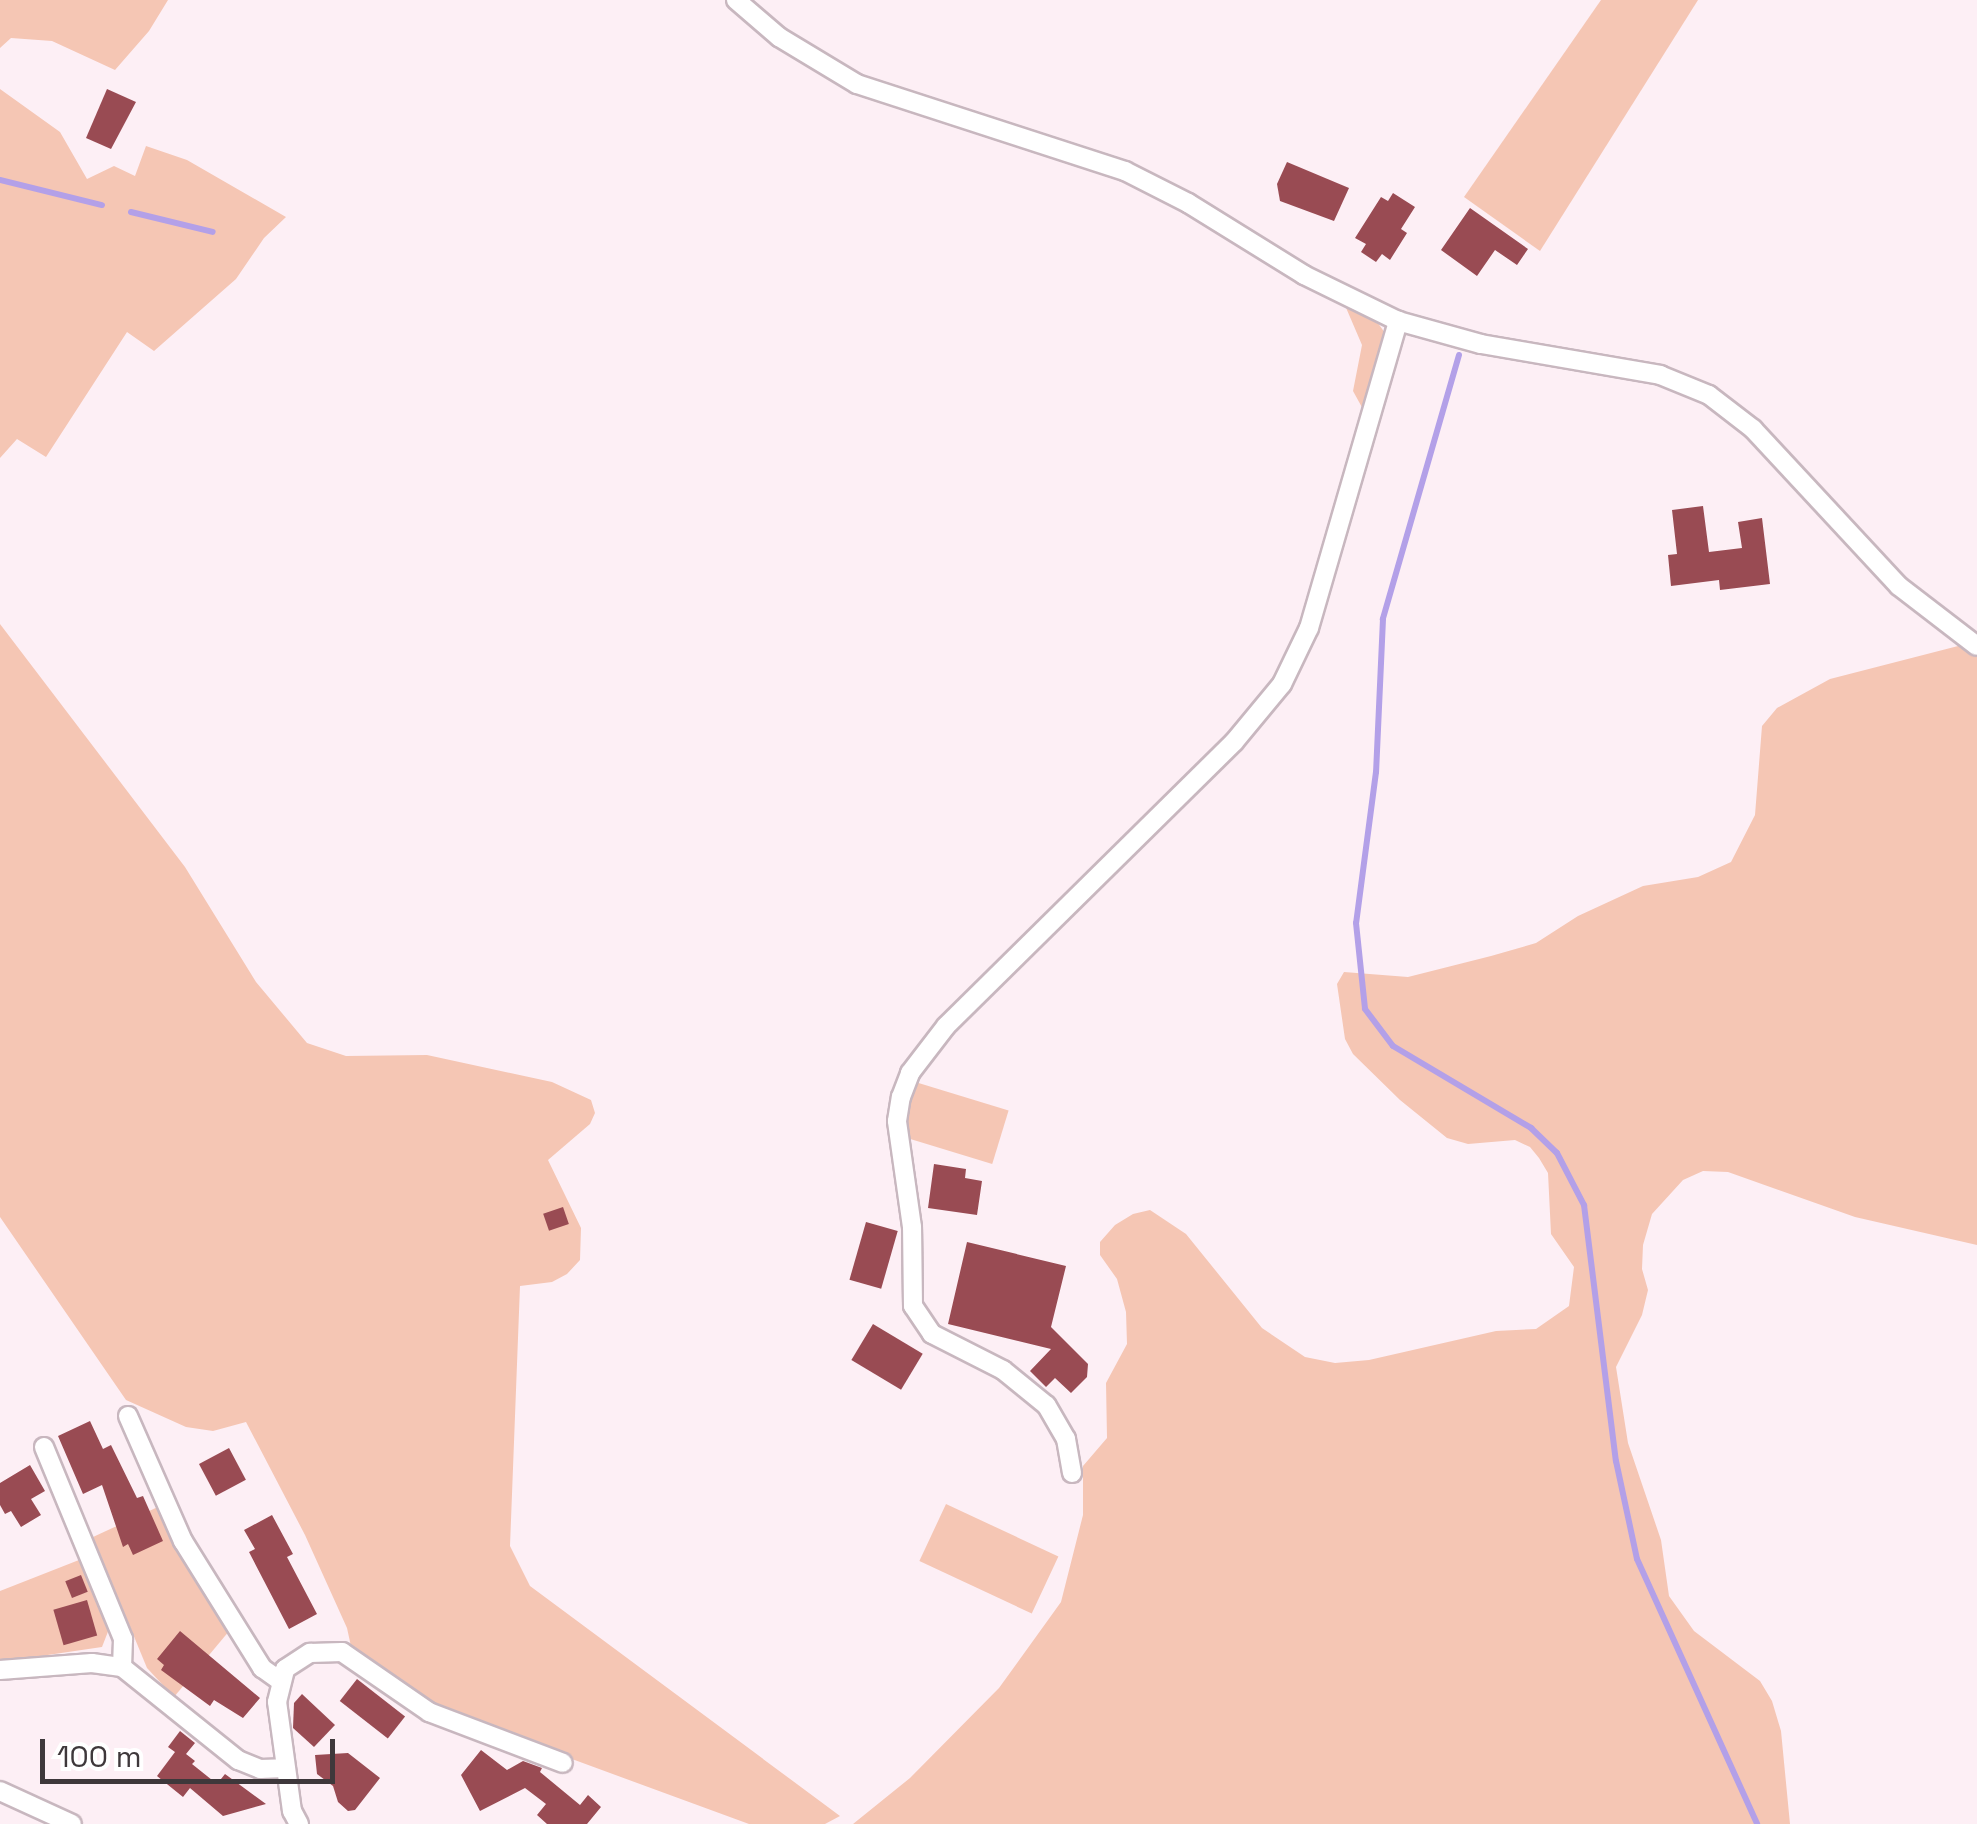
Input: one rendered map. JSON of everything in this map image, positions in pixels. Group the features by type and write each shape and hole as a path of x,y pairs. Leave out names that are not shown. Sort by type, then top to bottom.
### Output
{"street":[{"path":"736,0 779,37 857,84 1125,171 1188,202 1304,275 1398,321 1481,344 1660,376 1709,395 1753,428 1898,586 1977,646"},
{"path":"1072,1473 1066,1440 1046,1405 1002,1370 932,1334 912,1306 912,1227 897,1121 902,1097 910,1073 946,1026 1234,742 1282,684 1308,628 1398,321"},
{"path":"128,1416 183,1541 262,1668 279,1680"},
{"path":"44,1448 123,1639 122,1667"},
{"path":"299,1824 285,1768 279,1680 294,1660 324,1650 342,1652 430,1712 563,1763"},
{"path":"0,1670 92,1662 122,1667 238,1760 260,1769 285,1768"},
{"path":"0,1791 72,1824"}],"shaded area":[{"path":"0,0 168,0 149,31 115,70 52,41 11,38 0,48"},
{"path":"1601,0 1698,0 1540,251 1464,197"},
{"path":"0,89 60,132 87,179 114,166 135,176 146,146 187,160 286,217 264,238 236,279 154,351 127,332 46,457 17,439 0,458"},
{"path":"1344,303 1375,319 1385,333 1364,411 1353,391 1362,345"},
{"path":"0,624 185,867 256,982 307,1043 346,1056 427,1055 552,1082 591,1100 595,1113 590,1124 548,1160 581,1228 580,1260 552,1282 520,1286 510,1546 530,1586 840,1816 825,1824 749,1824 430,1707 352,1651 347,1628 305,1535 246,1422 213,1431 186,1427 126,1400 0,1217"},
{"path":"1962,645 1977,655 1977,1245 1855,1217 1728,1172 1703,1171 1683,1180 1652,1214 1643,1245 1642,1269 1648,1290 1642,1315 1616,1367 1628,1443 1661,1540 1669,1596 1694,1631 1760,1681 1772,1701 1781,1731 1790,1824 853,1824 910,1778 999,1688 1061,1602 1083,1515 1083,1466 1107,1438 1106,1383 1127,1344 1126,1312 1117,1279 1100,1255 1100,1242 1115,1225 1133,1214 1150,1210 1186,1234 1262,1328 1305,1357 1335,1363 1369,1360 1496,1331 1536,1329 1569,1306 1574,1267 1551,1234 1548,1173 1539,1158 1530,1147 1515,1140 1468,1144 1447,1138 1400,1100 1353,1054 1345,1039 1337,984 1344,972 1408,977 1491,956 1536,943 1578,916 1643,886 1698,877 1731,862 1755,815 1762,726 1777,708 1830,679"},
{"path":"912,1081 1009,1111 992,1164 896,1135"},
{"path":"946,1504 1058,1556 1032,1614 919,1561"},
{"path":"160,1506 230,1630 174,1697 147,1668 93,1537"},
{"path":"79,1560 109,1629 102,1647 0,1662 0,1591"}],"building":[{"path":"107,89 136,102 111,149 86,138"},
{"path":"1287,162 1349,188 1334,221 1280,201 1277,184"},
{"path":"1393,193 1415,207 1401,229 1407,233 1390,260 1382,254 1376,262 1361,252 1366,244 1355,238 1381,197 1388,201"},
{"path":"1470,208 1528,249 1517,265 1495,250 1477,276 1441,250"},
{"path":"1703,506 1709,552 1742,548 1738,522 1762,518 1770,584 1720,590 1719,580 1671,586 1668,555 1677,554 1672,510"},
{"path":"934,1164 966,1169 965,1178 982,1181 977,1215 928,1208"},
{"path":"563,1207 569,1224 549,1231 543,1214"},
{"path":"866,1222 898,1231 881,1289 849,1280"},
{"path":"967,1242 1066,1266 1051,1327 1088,1364 1087,1377 1071,1393 1055,1378 1046,1387 1030,1371 1051,1349 948,1324"},
{"path":"873,1324 923,1354 901,1390 851,1360"},
{"path":"90,1421 103,1449 111,1445 137,1498 143,1496 163,1541 133,1555 128,1544 123,1547 102,1485 83,1494 58,1436"},
{"path":"229,1448 246,1480 216,1496 199,1464"},
{"path":"30,1465 45,1491 31,1499 41,1515 21,1527 11,1511 5,1514 0,1505 0,1483"},
{"path":"272,1515 293,1554 287,1557 317,1614 289,1629 249,1552 255,1549 244,1530"},
{"path":"81,1575 88,1592 72,1598 65,1581"},
{"path":"87,1600 97,1636 64,1645 53,1610"},
{"path":"180,1631 260,1698 243,1718 214,1700 210,1706 161,1670 164,1665 157,1659"},
{"path":"357,1679 405,1717 388,1739 340,1701"},
{"path":"302,1694 335,1725 314,1747 293,1728 294,1703"},
{"path":"180,1731 195,1743 186,1754 195,1761 192,1764 217,1784 225,1774 266,1804 223,1816 190,1788 183,1797 157,1776 175,1752 168,1747"},
{"path":"481,1750 507,1770 523,1761 542,1768 540,1772 580,1805 588,1795 601,1807 587,1824 547,1824 537,1815 546,1804 525,1788 480,1811 461,1775"},
{"path":"348,1753 380,1778 355,1810 348,1811 338,1802 333,1786 317,1774 315,1755"}],"waterway":[{"path":"0,180 102,205"},
{"path":"131,212 213,232"},
{"path":"1459,355 1383,619 1376,772 1356,923 1365,1009 1393,1046 1531,1128 1557,1153 1584,1205 1616,1461 1637,1559 1757,1824"}]}
